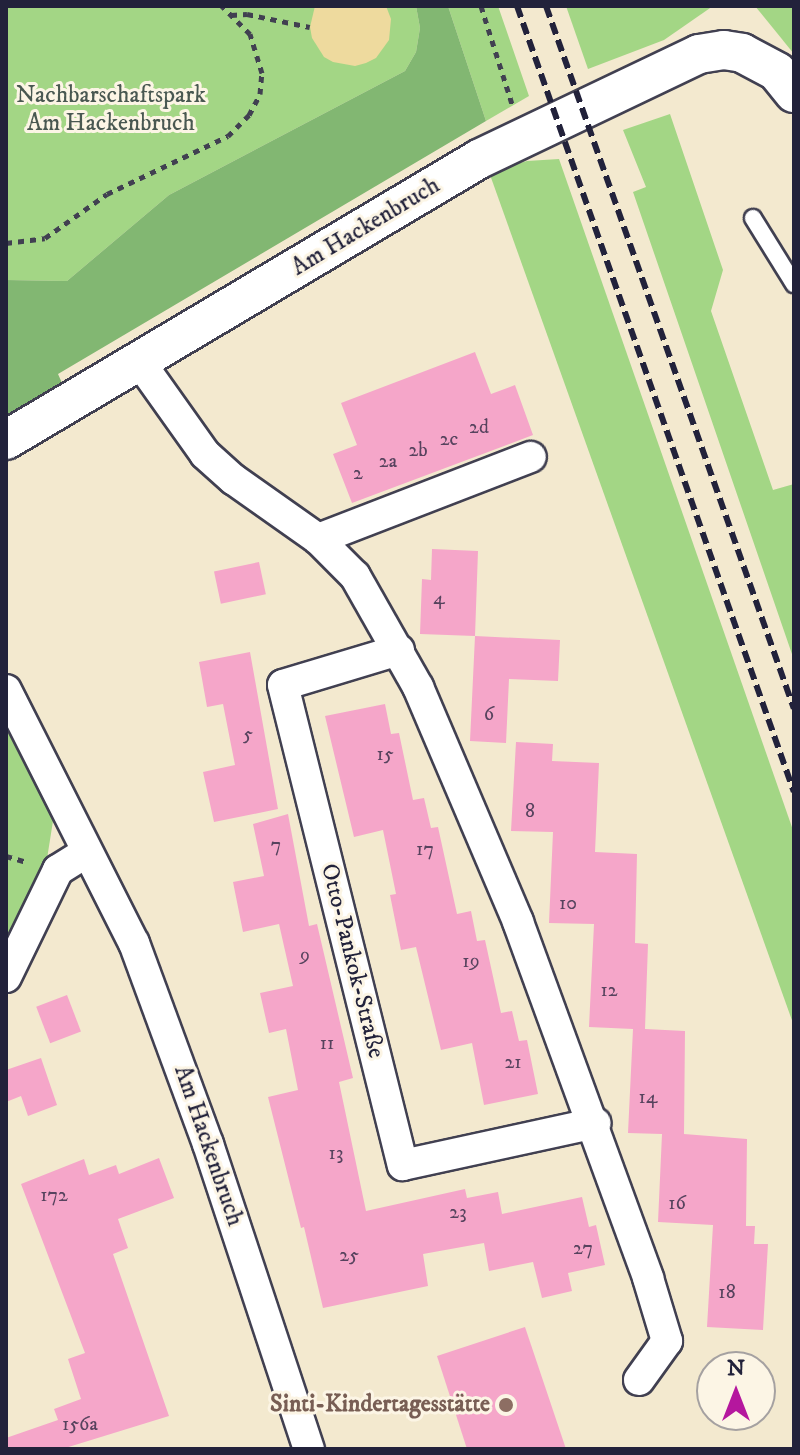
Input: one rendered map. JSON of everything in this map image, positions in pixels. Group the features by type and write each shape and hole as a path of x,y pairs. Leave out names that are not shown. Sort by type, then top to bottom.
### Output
{"street":[{"name":"Am Hackenbruch","path":"6,440 522,137 699,54 724,50 742,53 777,72 794,93"},
{"path":"139,361 205,454 233,479 318,539 355,576 399,650 518,922 595,1123 667,1341 639,1380"},
{"path":"318,539 531,457"},
{"name":"Otto-Pankok-Straße","path":"399,650 283,685 403,1165 595,1123"},
{"name":"Am Hackenbruch","path":"6,690 134,943 208,1144 309,1449"},
{"path":"6,977 58,870 87,852"}],"lane":[{"path":"753,218 794,284"}],"path":[{"path":"6,243 45,238 116,189 228,136 249,115 260,94 262,73 250,34 222,6"},
{"path":"481,6 522,137"},
{"path":"230,15 247,14 310,27"}],"green space":[{"name":"Nachbarschaftspark Am Hackenbruch","path":"6,6 416,6 420,28 416,52 405,71 169,195 67,281 6,280"},
{"path":"416,6 448,6 486,121 58,374 62,383 6,416 6,280 67,281 169,195 405,71 416,52 420,28"},
{"path":"448,6 498,6 529,96 486,121"},
{"path":"566,6 713,6 664,40 588,69"},
{"path":"755,6 794,6 794,54"},
{"path":"670,114 723,270 711,311 773,490 794,484 794,660 633,192 646,187 623,130"},
{"path":"559,159 794,833 794,1026 489,172 527,161"},
{"path":"6,700 56,802 43,884 6,974"}],"sand":[{"path":"315,6 386,6 391,19 389,40 376,58 366,63 355,66 333,62 324,57 312,38 310,27"}],"building":[{"path":"475,352 491,394 515,385 533,435 352,503 333,454 357,445 341,403"},
{"path":"432,549 478,551 475,636 420,634 422,579 431,580"},
{"path":"259,562 266,594 221,604 214,572"},
{"path":"475,636 560,640 558,681 509,679 506,743 470,741"},
{"path":"250,652 278,809 214,822 203,772 235,765 223,704 207,707 199,662"},
{"path":"385,704 391,734 399,733 413,800 424,798 431,828 438,827 457,914 471,911 477,941 485,940 501,1013 512,1011 519,1041 527,1040 538,1094 484,1105 472,1043 441,1050 416,947 401,950 390,895 396,894 383,830 354,837 325,716"},
{"path":"516,742 553,744 552,761 599,763 595,852 637,854 635,943 648,944 645,1029 685,1031 684,1134 747,1139 746,1226 755,1226 754,1244 768,1244 763,1330 707,1327 713,1225 658,1222 662,1134 628,1133 633,1029 589,1027 594,924 549,923 553,832 511,831"},
{"path":"288,814 309,926 317,924 353,1078 339,1082 366,1211 465,1189 467,1198 498,1192 502,1214 582,1197 589,1227 596,1225 605,1265 568,1273 572,1291 542,1298 533,1262 489,1271 484,1243 423,1254 428,1286 323,1308 268,1097 298,1090 286,1029 269,1033 260,993 293,986 279,924 243,932 233,882 264,876 253,824"},
{"path":"67,995 81,1031 50,1043 36,1007"},
{"path":"41,1058 57,1105 28,1116 21,1096 6,1102 6,1070"},
{"path":"159,1158 174,1198 118,1219 128,1248 113,1254 169,1416 62,1449 6,1449 6,1438 58,1420 54,1409 81,1399 68,1359 85,1353 21,1184 84,1159 89,1175 116,1165 119,1174"},
{"path":"525,1327 566,1449 467,1449 437,1356"}],"railway":[{"path":"517,6 794,792"},
{"path":"546,6 794,709"}],"place":[{"name":"Sinti-Kindertagesstätte","path":"506,1405"}]}
